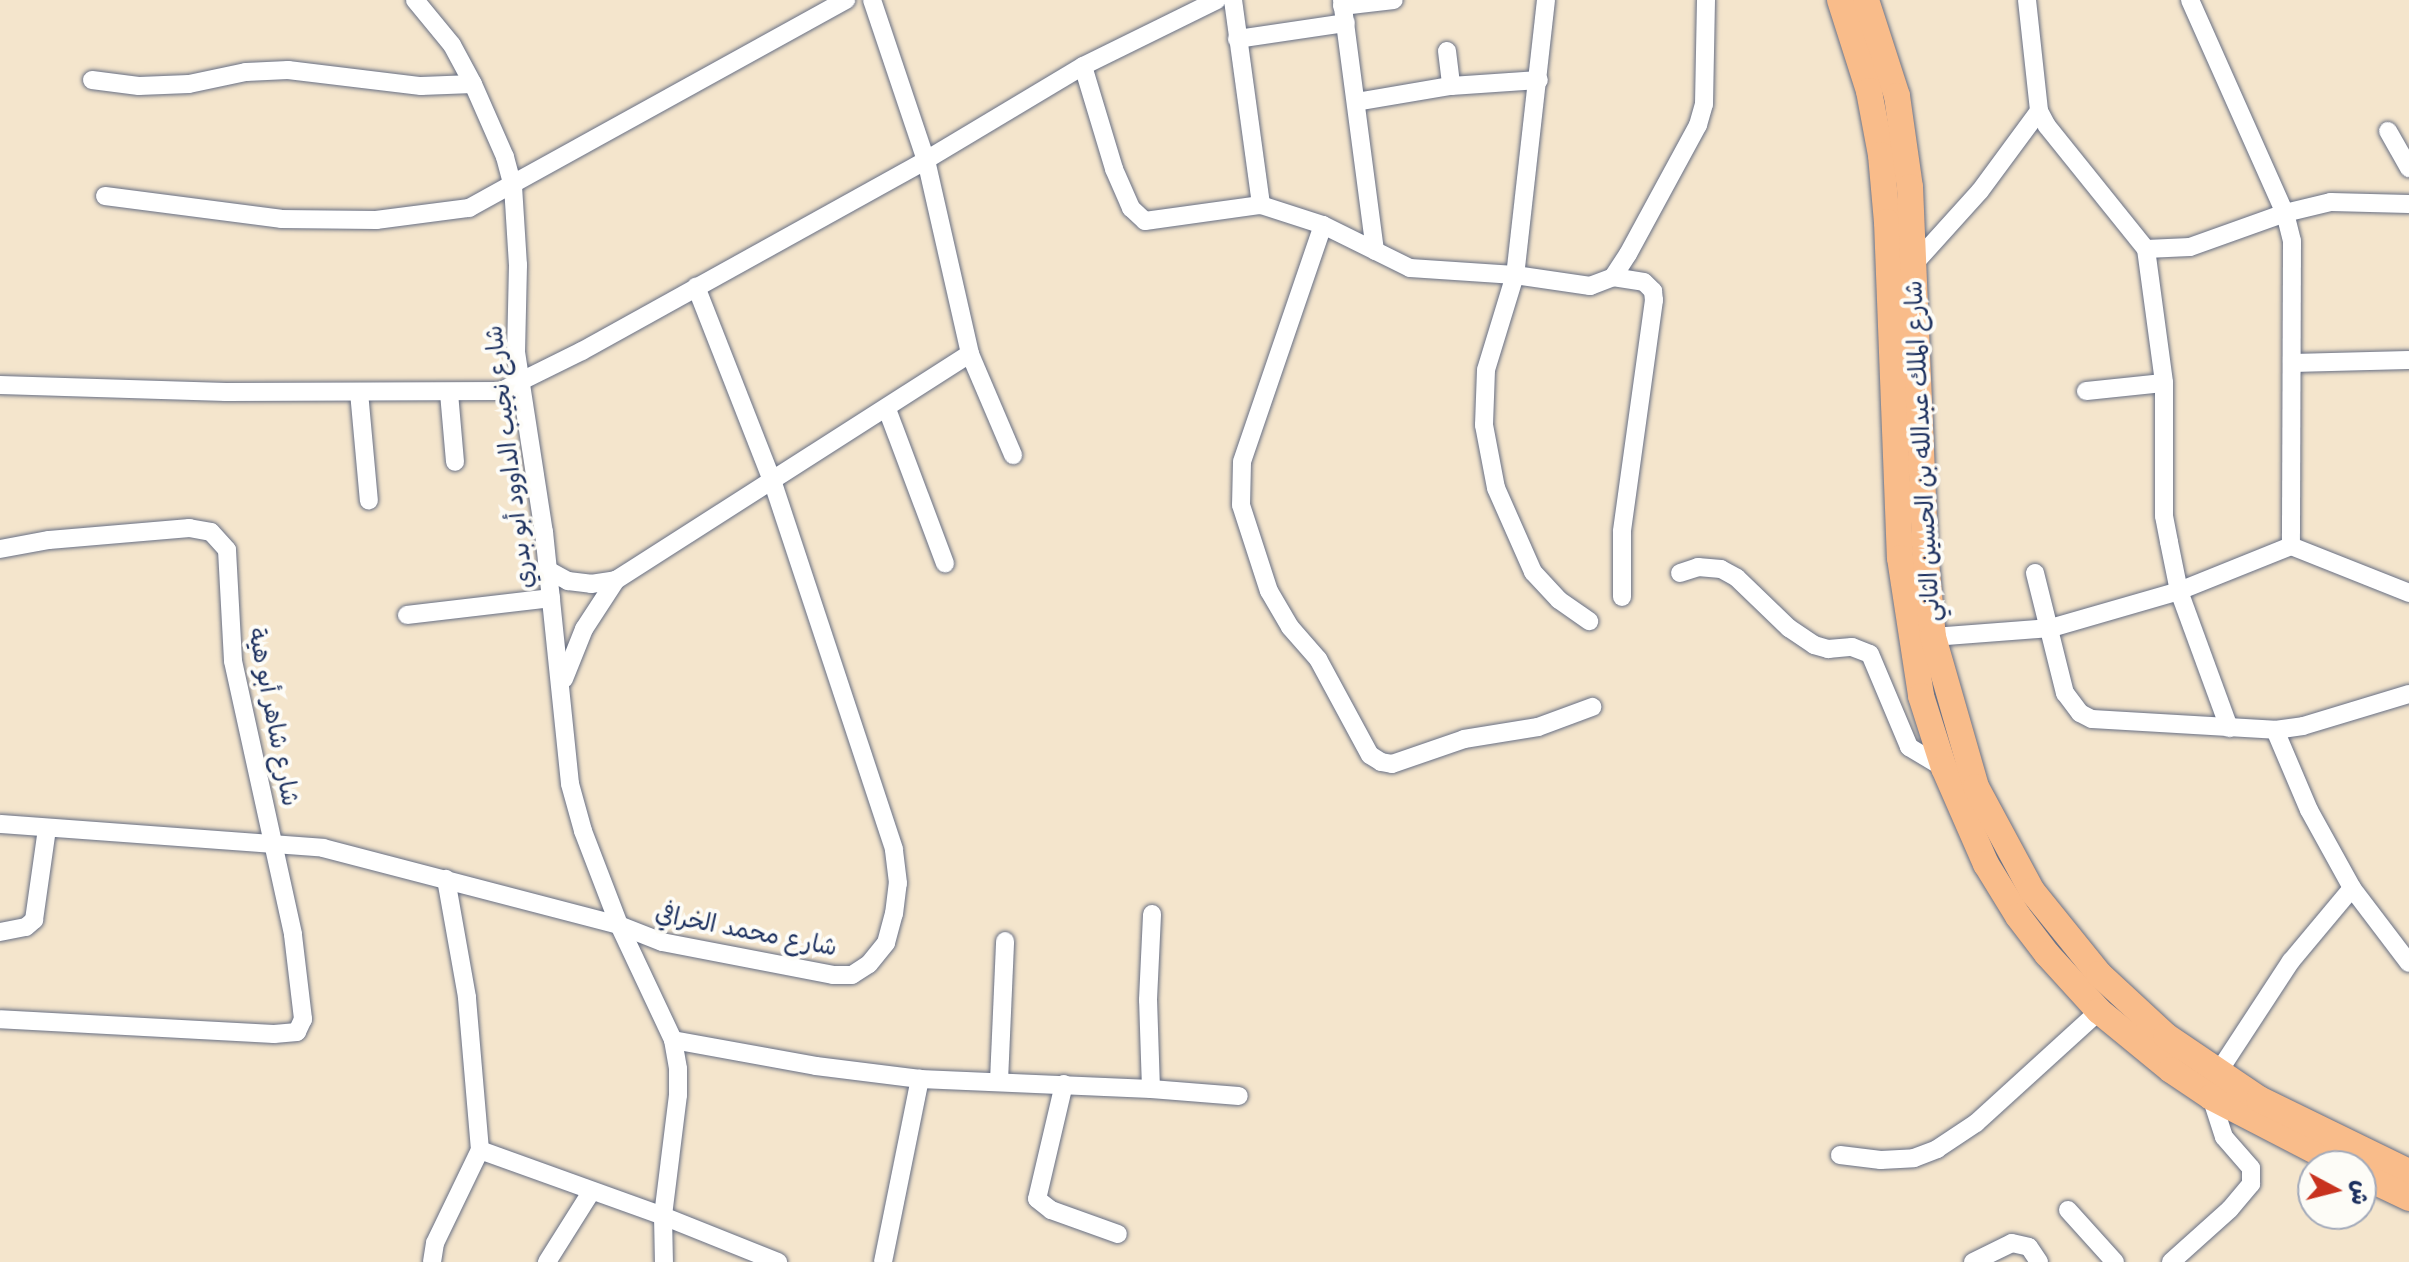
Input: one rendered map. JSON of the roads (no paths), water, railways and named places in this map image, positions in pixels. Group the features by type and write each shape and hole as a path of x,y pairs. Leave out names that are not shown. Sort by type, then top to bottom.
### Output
{"highway":[{"name":"شارع الملك عبدالله بن الحسين الثاني","path":"1840,0 1869,91 1881,155 1900,558 1921,696 1944,768 1986,864 2018,916 2099,1011 2171,1070 2287,1113 2409,1172"},
{"name":"شارع الملك عبدالله بن الحسين الثاني","path":"1866,0 1897,96 1910,187 1925,551 1933,637 1976,787 2032,891 2099,974 2214,1085 2318,1150"},
{"path":"2377,1183 2409,1198"}],"street":[{"name":"شارع نجيب الداوود أبو بدري","path":"415,0 452,45 473,84 505,157 513,186 518,265 516,352 548,570 570,784 583,831 619,925 673,1040 678,1095 663,1216 664,1262"},
{"path":"105,196 249,217 376,220 469,208 846,0"},
{"path":"872,0 926,160 970,354 1013,455"},
{"path":"0,385 170,391 501,391 520,384 926,160 1083,66 1217,0"},
{"path":"1233,0 1261,205"},
{"path":"1237,39 1343,10 1394,0"},
{"path":"1546,0 1515,275 1486,370 1484,425 1490,468 1533,572 1559,600 1589,621"},
{"path":"1613,277 1636,243 1698,125 1704,104 1706,0"},
{"path":"2027,0 2039,111 2047,126 2146,249 2164,383 2164,516 2179,591 2229,728"},
{"path":"2190,0 2285,213 2293,259 2291,546"},
{"path":"1343,10 1375,251"},
{"path":"1447,51 1451,86"},
{"path":"1083,66 1107,151 1137,216 1153,223 1261,205 1323,225 1397,265 1424,271 1515,275 1590,286 1613,277 1644,282 1653,291 1654,300 1622,532 1622,597"},
{"path":"92,80 139,86 189,84 266,70 421,86 473,84"},
{"path":"1356,102 1451,86 1539,80"},
{"path":"1914,264 1980,191 2039,111"},
{"path":"2388,131 2409,168"},
{"path":"2146,249 2190,247 2285,213 2331,202 2409,204"},
{"path":"1323,225 1242,462 1241,505 1269,591 1290,627 1318,659 1370,755 1381,762 1392,764 1464,739 1538,727 1592,707"},
{"name":"شارع محمد الخرافي","path":"0,824 165,839 275,842 371,858 619,925 662,942 833,975 852,975 869,964 886,943 894,914 898,883 894,849 773,483 696,287"},
{"path":"548,570 568,581 591,584 616,580 773,483 970,354"},
{"path":"2292,363 2409,360"},
{"path":"2086,391 2164,383"},
{"path":"359,392 369,501"},
{"path":"449,393 455,462"},
{"path":"887,409 945,563"},
{"name":"شارع شاهر أبو هية","path":"0,549 49,540 189,528 202,529 220,539 230,564 233,661 275,842 303,1005 302,1025 297,1032 241,1034 139,1024 0,1019"},
{"path":"1933,637 2051,628 2179,591 2291,546 2409,593"},
{"path":"1680,573 1698,567 1721,569 1737,578 1789,628 1814,645 1828,649 1852,647 1870,654 1909,747 1927,761 1944,768"},
{"path":"2035,573 2065,693 2080,713 2092,719 2275,730 2303,726 2409,694"},
{"path":"562,686 584,629 616,580"},
{"path":"407,615 551,598"},
{"path":"2275,730 2309,810 2352,888 2408,962"},
{"path":"0,932 26,927 34,920 47,829"},
{"path":"432,1262 435,1243 480,1150 467,997 446,879"},
{"path":"2171,1262 2230,1209 2251,1184 2251,1168 2224,1137 2214,1085 2291,961 2352,888"},
{"path":"1151,1089 1148,1000 1152,914"},
{"path":"999,1081 1005,941"},
{"path":"1840,1155 1881,1160 1914,1158 1937,1149 1976,1123 2099,1011"},
{"path":"673,1040 816,1066 920,1079 1064,1084 1239,1096"},
{"path":"883,1262 920,1079"},
{"path":"1064,1084 1037,1199 1051,1210 1118,1234"},
{"path":"480,1150 663,1216 778,1262"},
{"path":"547,1262 591,1192"},
{"path":"2068,1210 2115,1262"},
{"path":"1973,1262 2012,1243 2029,1247 2039,1262"}]}
